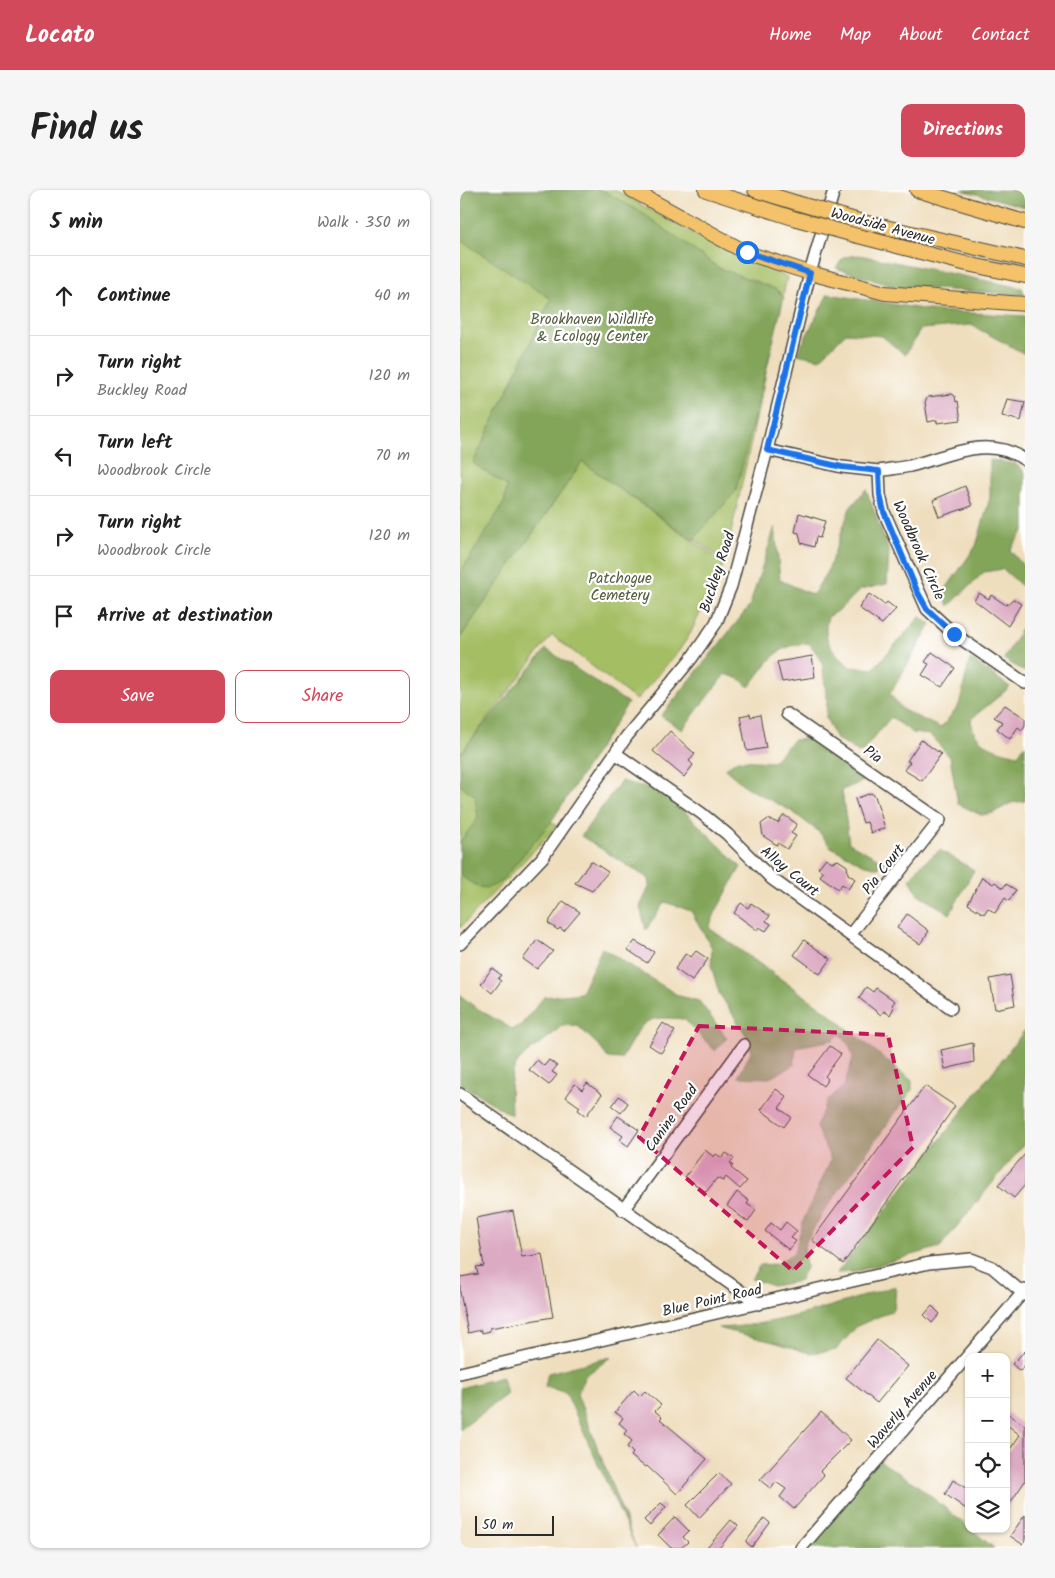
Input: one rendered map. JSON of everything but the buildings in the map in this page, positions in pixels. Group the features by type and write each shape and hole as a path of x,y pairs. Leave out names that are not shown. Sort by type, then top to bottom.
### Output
{"main road":[{"path":"632,190 747,252 810,273 884,293 1025,304"},
{"name":"Woodside Avenue","path":"706,190 854,236 967,264 1025,276"},
{"name":"Woodside Avenue","path":"755,190 859,221 1025,259"},
{"path":"917,190 1025,222"}],"street":[{"name":"Buckley Road","path":"460,944 542,858 615,753 702,646 716,623 730,586 767,450 810,273 834,190"},
{"path":"767,450 842,467 879,471 908,466 974,447 1002,449 1025,460"},
{"name":"Woodbrook Circle","path":"879,471 880,495 884,512 927,609 954,634 1025,683"},
{"name":"Pia","path":"787,714 940,820"},
{"name":"Alloy Court","path":"615,753 701,813 727,834 772,879 950,1008"},
{"name":"Pia Court","path":"850,935 940,820"},
{"name":"Canine Road","path":"623,1210 744,1045"},
{"path":"460,1094 759,1304"},
{"name":"Blue Point Road","path":"460,1373 929,1263 971,1259 992,1268 1024,1292"},
{"name":"Waverly Avenue","path":"801,1548 1024,1292"}],"highlighted area":[{"path":"699,1026 888,1035 913,1147 793,1271 639,1137"}],"green space":[{"name":"Brookhaven Wildlife & Ecology Center","path":"460,190 615,190 697,236 787,277 725,561 581,460 460,634"},
{"name":"Brookhaven Wildlife & Ecology Center","path":"460,190 602,190 641,212 719,268 776,289 784,297 736,491 693,540 582,462 460,638 460,573 504,503 507,486 473,463 551,299 460,240"},
{"path":"962,190 1025,190 1025,207"},
{"path":"859,255 1022,288 1025,295 892,286 836,268 844,257"},
{"path":"828,294 935,311 1025,316 1025,354 971,325 921,329 905,355 882,336 846,333 820,359 797,354"},
{"path":"990,460 1015,464 1025,472 1025,529 1010,550 1025,568 1025,593 1024,588 1003,569 984,572 949,606 943,593 976,546 990,498"},
{"name":"Patchogue Cemetery","path":"582,462 724,563 690,634 678,652 636,700 552,635 460,754 460,638"},
{"path":"866,489 889,552 887,584 860,590 839,610 828,617 826,633 830,645 850,667 873,669 920,617 931,624 890,694 903,710 941,728 959,705 970,659 1010,687 971,719 976,735 987,745 1018,755 1025,745 1025,801 1011,803 993,813 981,815 958,804 950,757 930,735 913,733 891,717 861,753 835,738 826,717 827,702 822,661 809,643 797,644 780,651 749,687 740,679 725,674 682,730 661,716 749,607 775,527 780,580 813,595 829,568 850,508"},
{"path":"1025,622 1025,672 1004,659"},
{"path":"546,649 628,703 551,822 501,881 489,887 480,887 460,875 460,842 478,818 475,796 460,785 460,754"},
{"path":"808,739 864,781 842,790 849,843 886,863 878,868 863,864 831,847 820,833 793,812 746,787 725,769 737,760 772,762 793,740"},
{"path":"460,760 557,826 460,928"},
{"path":"621,781 665,792 741,867 716,911 709,928 826,1011 912,1081 912,1090 824,1211 804,1245 806,1268 799,1281 773,1286 751,1279 760,1265 776,1264 794,1253 804,1219 831,1160 816,1127 827,1101 844,1086 853,1058 849,1045 840,1034 833,1040 796,1047 794,1065 769,1078 738,1077 751,1052 746,1035 719,993 711,965 712,948 691,911 665,902 646,930 640,907 650,885 649,879 581,836"},
{"path":"940,850 974,870 950,914 918,894 910,879 920,866"},
{"path":"602,948 679,996 699,1001 727,1038 715,1051 684,1019 658,1018 650,1020 639,1029 621,1059 608,1058 598,1045 577,1025 561,1026 526,1054 515,1067 511,1085 511,1115 460,1083 460,995 475,1007 512,1029 521,1025 544,997 581,993"},
{"path":"1025,1030 1025,1143 940,1247 854,1272 837,1273"},
{"path":"896,1286 894,1310 857,1326 836,1350 809,1353 718,1328 764,1323 786,1318"},
{"path":"611,1357 585,1376 577,1394 636,1548 566,1393 545,1386 548,1373"},
{"path":"502,1377 507,1394 460,1430 460,1388"},
{"path":"877,1459 917,1485 965,1524 965,1533 976,1533 994,1548 801,1548"}],"route":[{"path":"747,252 759,258 810,273 767,450 842,467 879,471 880,495 884,512 917,591 927,609 954,634"}]}
